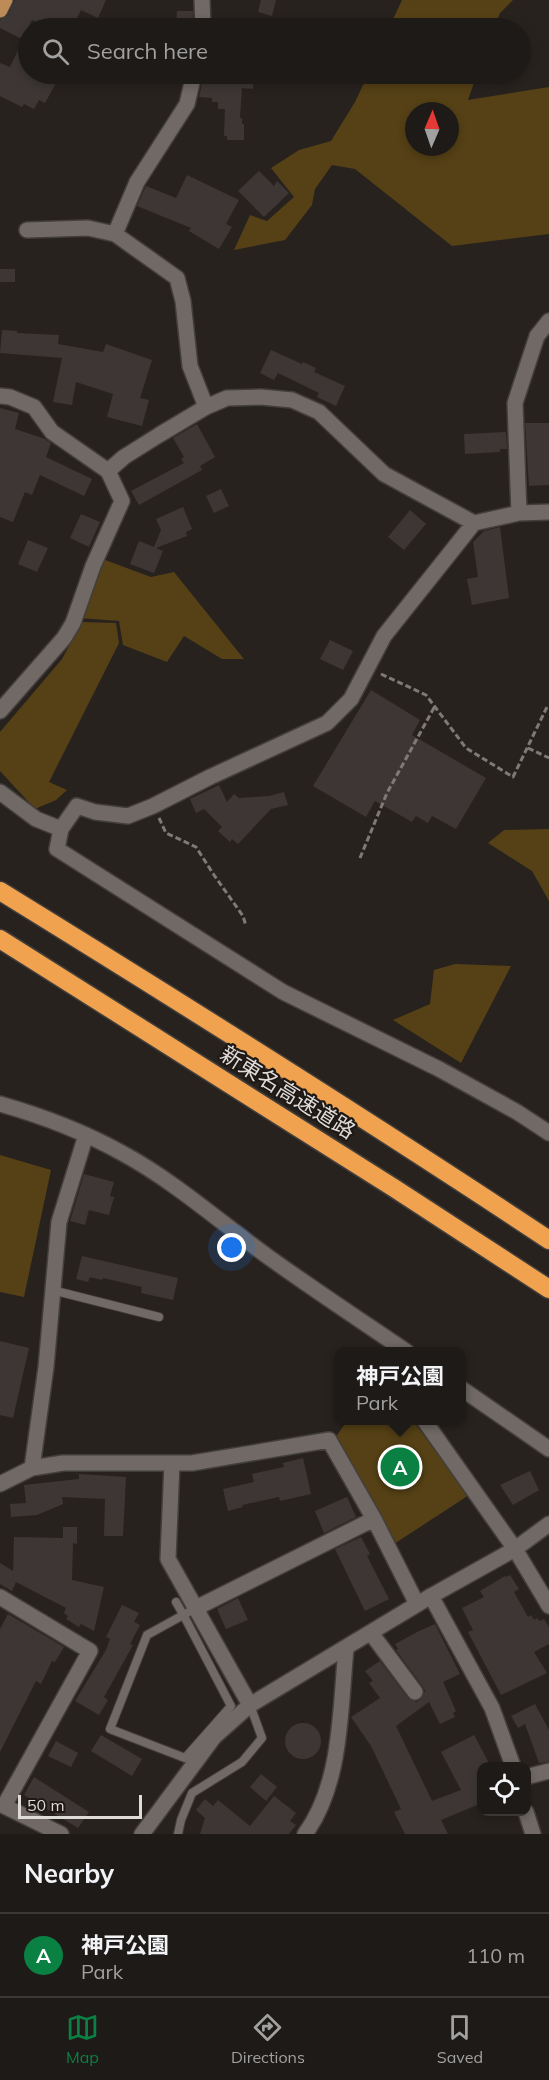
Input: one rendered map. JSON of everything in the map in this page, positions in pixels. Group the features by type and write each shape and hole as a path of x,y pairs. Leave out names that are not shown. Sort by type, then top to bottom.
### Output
{"highway":[{"name":"新東名高速道路","path":"2,892 404,1144 549,1240"},
{"name":"新東名高速道路","path":"0,939 394,1188 549,1289"}],"main road":[{"path":"0,10 5,0"}],"street":[{"path":"202,0 203,18"},
{"path":"115,234 137,182 187,104 192,84"},
{"path":"27,230 88,228 115,234 177,278 183,301 190,366 206,407"},
{"path":"519,513 515,403 537,336 549,321"},
{"path":"0,396 10,397 34,407 52,432 108,471 122,501 93,566 73,623 64,638 0,711"},
{"path":"108,471 124,457 206,407 227,398 292,400 318,412 384,474 474,523"},
{"path":"549,512 519,513 474,523 384,636 351,699 327,723 128,816 95,812 77,806 61,830 57,849 283,992 439,1069 517,1112 549,1133"},
{"path":"0,792 36,819 61,830"},
{"path":"0,1104 36,1114 124,1154 400,1347"},
{"path":"32,1468 46,1367 59,1222 86,1135"},
{"path":"466,1392 549,1449"},
{"path":"428,1425 515,1549 549,1606"},
{"path":"0,1484 32,1468 63,1463 192,1463 328,1440 374,1519 417,1604"},
{"path":"172,1463 168,1559 190,1612 250,1705"},
{"path":"190,1612 374,1519"},
{"path":"141,1834 214,1737 250,1705 417,1604 515,1549 549,1524"},
{"path":"431,1596 492,1708 511,1762"},
{"path":"0,1597 90,1651 4,1806 61,1834"},
{"path":"371,1633 415,1692"},
{"path":"305,1834 322,1804 334,1768 346,1649"},
{"path":"531,1776 549,1771"},
{"path":"527,1816 529,1833"}],"lane":[{"path":"52,1290 159,1317"},
{"path":"176,1602 190,1612 231,1706 185,1758 110,1729 147,1635 190,1612"},
{"path":"178,1834 192,1793 243,1762 262,1738 250,1705"}],"path":[{"path":"366,667 426,695 466,748 513,777 549,707"},
{"path":"360,858 387,793 435,706"},
{"path":"528,748 549,758"},
{"path":"153,806 166,833 196,847 243,916 246,926"}],"shaded area":[{"path":"402,0 513,0 498,18 394,18"},
{"path":"363,84 474,84 468,100 549,87 549,234 452,246 355,169 332,165 315,189 312,205 285,240 234,250 250,215 267,221 294,197 271,168 299,150 331,141"},
{"path":"97,557 151,577 174,572 244,659 222,659 184,636 167,662 123,645 119,621 79,618"},
{"path":"82,622 116,623 119,643 49,782 67,790 56,800 35,809 0,771 0,732 62,659"},
{"path":"549,829 549,901 532,871 488,843 504,830"},
{"path":"455,964 511,966 461,1063 393,1020 430,1004 434,970"},
{"path":"0,1155 51,1170 24,1297 0,1292"},
{"path":"344,1425 416,1425 469,1495 394,1544 335,1438"}],"building":[{"path":"15,0 106,0 98,18 81,10 77,18 18,18 18,37 0,28 0,20 8,15"},
{"path":"261,0 276,0 272,16 258,12"},
{"path":"177,11 193,11 193,18 177,18"},
{"path":"18,50 18,84 55,84 45,103 39,100 34,109 24,104 22,107 0,96 0,63 10,67"},
{"path":"202,84 253,84 253,89 242,88 240,118 244,124 244,140 227,140 227,136 224,136 225,109 218,109 218,102 212,102 212,98 199,97"},
{"path":"259,171 274,186 277,181 289,193 264,217 238,191"},
{"path":"187,175 239,200 226,224 232,227 219,249 189,231 191,228 137,206 146,186 176,198"},
{"path":"0,269 15,269 15,282 0,282"},
{"path":"2,330 59,335 58,344 103,352 106,344 152,360 140,398 149,400 142,426 107,417 113,394 76,382 72,405 53,402 62,358 0,353"},
{"path":"271,350 316,368 314,372 345,386 336,406 317,397 319,393 278,373 274,380 260,373"},
{"path":"0,408 19,413 15,429 51,443 46,457 92,479 84,496 40,475 32,495 25,492 13,522 0,517"},
{"path":"525,423 549,423 549,485 529,486"},
{"path":"197,424 215,457 200,466 202,470 139,505 131,491 184,463 181,459 184,457 173,438"},
{"path":"506,432 507,449 500,449 500,452 465,454 464,434"},
{"path":"221,489 229,506 214,513 206,496"},
{"path":"183,507 192,529 186,532 187,536 156,548 163,551 154,573 130,564 139,541 154,547 161,530 156,519"},
{"path":"410,510 426,524 404,550 388,537"},
{"path":"81,514 100,522 89,547 70,538"},
{"path":"500,527 509,598 472,605 467,579 478,577 473,542 484,531"},
{"path":"28,540 48,548 37,572 18,564"},
{"path":"330,640 353,651 343,670 320,659"},
{"path":"371,690 420,720 412,735 486,778 456,829 432,816 428,823 416,816 412,822 375,801 366,817 313,786"},
{"path":"219,785 227,802 234,794 239,798 269,796 284,792 288,805 271,809 238,844 232,839 230,842 218,831 222,827 204,809 196,813 190,799"},
{"path":"84,1174 114,1182 110,1196 114,1197 109,1215 89,1210 85,1225 70,1221"},
{"path":"82,1256 178,1278 173,1300 141,1293 142,1287 103,1278 102,1280 90,1277 88,1282 76,1279"},
{"path":"0,1341 29,1348 13,1418 0,1415"},
{"path":"303,1458 311,1494 280,1501 279,1497 242,1505 243,1507 228,1511 223,1489 254,1482 252,1474 284,1467 283,1463"},
{"path":"530,1471 539,1490 513,1505 500,1485"},
{"path":"79,1474 126,1477 123,1536 104,1536 105,1499 62,1497 63,1504 37,1515 11,1517 10,1504 26,1503 24,1485 79,1479"},
{"path":"347,1497 356,1517 324,1533 315,1511"},
{"path":"63,1527 77,1527 77,1544 73,1543 72,1580 104,1587 94,1631 81,1624 79,1627 66,1619 68,1616 64,1613 66,1608 16,1582 12,1591 0,1584 0,1563 13,1571 14,1537 63,1538"},
{"path":"361,1537 370,1554 367,1556 389,1599 365,1611 335,1549"},
{"path":"510,1575 519,1589 514,1592 528,1617 531,1615 534,1620 537,1618 540,1621 544,1619 549,1627 549,1644 534,1652 547,1673 501,1695 468,1632 473,1630 462,1608 484,1597 480,1591"},
{"path":"238,1598 248,1620 226,1629 217,1609"},
{"path":"122,1605 139,1613 134,1622 140,1625 130,1644 133,1645 104,1697 108,1700 99,1715 75,1701 106,1650 110,1639 106,1637"},
{"path":"8,1614 64,1647 55,1662 52,1661 41,1684 36,1681 0,1752 0,1629"},
{"path":"435,1624 460,1674 443,1682 456,1711 453,1713 455,1717 440,1724 429,1702 396,1726 432,1801 461,1790 441,1752 474,1735 488,1762 477,1762 477,1805 441,1820 448,1834 405,1834 394,1812 401,1809 371,1746 351,1717 380,1698 369,1683 373,1681 365,1671 380,1661 408,1698 416,1702 421,1699 425,1691 396,1650 398,1649 395,1644"},
{"path":"535,1704 549,1730 549,1762 539,1763 525,1724 518,1728 511,1716"},
{"path":"303,1723 316,1728 321,1741 316,1754 303,1759 290,1754 285,1741 290,1728"},
{"path":"101,1735 142,1759 132,1776 91,1751"},
{"path":"56,1741 78,1753 71,1767 48,1756"},
{"path":"261,1774 277,1787 266,1801 250,1787"},
{"path":"34,1777 89,1812 78,1828 24,1795"},
{"path":"274,1796 296,1813 290,1821 296,1825 289,1834 200,1834 205,1818 196,1810 205,1799 213,1806 218,1800 250,1826"}],"place":[{"name":"神戸公園","path":"400,1467"}]}
